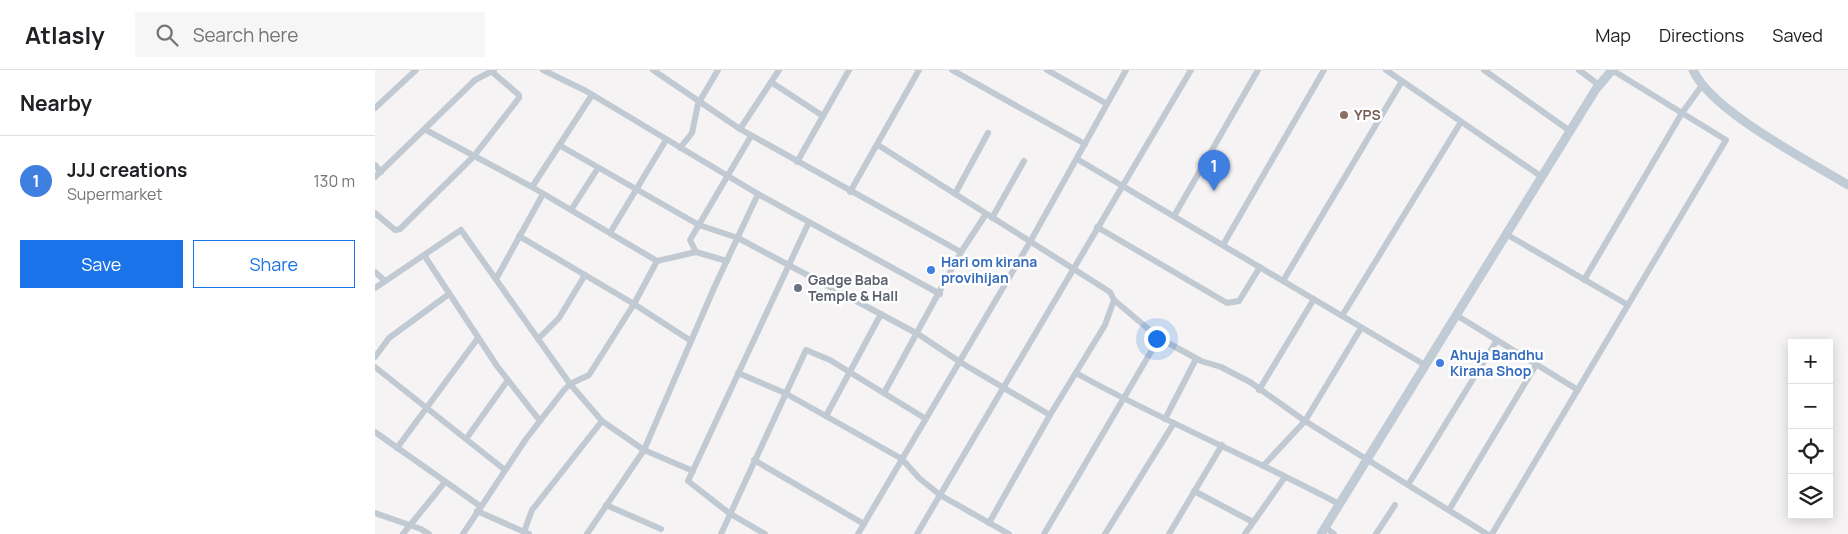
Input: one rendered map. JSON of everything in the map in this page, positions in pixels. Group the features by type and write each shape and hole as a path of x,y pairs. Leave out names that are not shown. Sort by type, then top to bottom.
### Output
{"street":[{"path":"375,108 416,70"},
{"path":"543,70 592,95 728,177 939,294"},
{"path":"653,70 751,136 961,252"},
{"path":"680,148 692,133 700,100 718,70"},
{"path":"740,129 779,70"},
{"path":"797,162 849,70"},
{"path":"850,192 919,70"},
{"path":"952,70 1085,144"},
{"path":"859,534 1030,242 1126,70"},
{"path":"917,534 1191,70"},
{"path":"1174,216 1257,70"},
{"path":"1223,245 1324,70"},
{"path":"1386,70 1542,177"},
{"path":"1484,70 1570,131"},
{"path":"1579,70 1599,85"},
{"path":"1335,534 1323,531 1570,131 1599,85 1612,70 1725,140 1492,534"},
{"path":"1693,70 1721,104 1791,152 1848,185"},
{"path":"375,177 426,130 475,80 493,71 519,95 519,98 474,156 400,229 395,230 375,213"},
{"path":"1050,71 1107,104"},
{"path":"1283,281 1402,81"},
{"path":"771,82 823,116"},
{"path":"1584,280 1682,114 1703,84"},
{"path":"375,95 381,102"},
{"path":"532,186 592,95"},
{"path":"1342,316 1461,122"},
{"path":"426,130 532,186 657,262 696,252 727,260"},
{"path":"955,194 988,133"},
{"path":"696,252 690,240 751,136"},
{"path":"610,233 666,140"},
{"path":"559,145 699,226 738,238 918,334 960,362 1050,415"},
{"path":"878,145 1072,270 1110,292 1115,300 1159,338 1196,359 1238,375 1305,421 1487,534"},
{"path":"1077,159 1425,365"},
{"path":"884,392 918,334 961,252 989,216 1024,161"},
{"path":"375,165 381,172"},
{"path":"571,210 598,168"},
{"path":"496,279 543,194"},
{"path":"587,534 644,450 758,194"},
{"path":"765,534 729,513 688,481 809,222"},
{"path":"1097,227 1227,303 1236,303 1243,297 1260,267"},
{"path":"375,288 461,230 570,384 602,421 644,450 693,471"},
{"path":"1507,234 1628,305"},
{"path":"519,236 634,304 691,341"},
{"path":"423,255 478,338 540,421"},
{"path":"463,534 540,421 570,384 589,374 634,304 657,262"},
{"path":"375,272 385,281"},
{"path":"538,339 559,318 585,275"},
{"path":"375,357 389,338 449,294"},
{"path":"1259,390 1314,299"},
{"path":"989,523 1050,415 1105,325 1115,300"},
{"path":"826,416 881,314"},
{"path":"1456,315 1578,390"},
{"path":"1263,466 1305,421 1361,328"},
{"path":"397,448 478,338"},
{"path":"1044,534 1159,338"},
{"path":"1408,485 1497,340"},
{"path":"721,534 753,460 806,350 884,392 926,419"},
{"path":"1165,419 1196,359"},
{"path":"1449,510 1536,365"},
{"path":"375,367 505,470"},
{"path":"738,372 785,392 903,459 919,478 940,494 1009,534"},
{"path":"1076,373 1123,399 1222,445 1339,504"},
{"path":"466,439 508,380"},
{"path":"375,432 479,509 526,533 532,510 602,421"},
{"path":"1105,534 1174,423"},
{"path":"1171,533 1222,445"},
{"path":"753,460 864,524"},
{"path":"1245,534 1285,477"},
{"path":"403,534 445,482"},
{"path":"1194,491 1253,522"},
{"path":"605,505 661,529"},
{"path":"1376,534 1395,505"},
{"path":"375,513 421,528 429,534"}],"place":[{"name":"YPS","path":"1344,115"},
{"name":"JJJ creations","path":"1214,191"},
{"name":"Hari om kirana provihijan","path":"931,270"},
{"name":"Gadge Baba Temple & Hall","path":"798,288"},
{"name":"Ahuja Bandhu Kirana Shop","path":"1440,363"}]}
